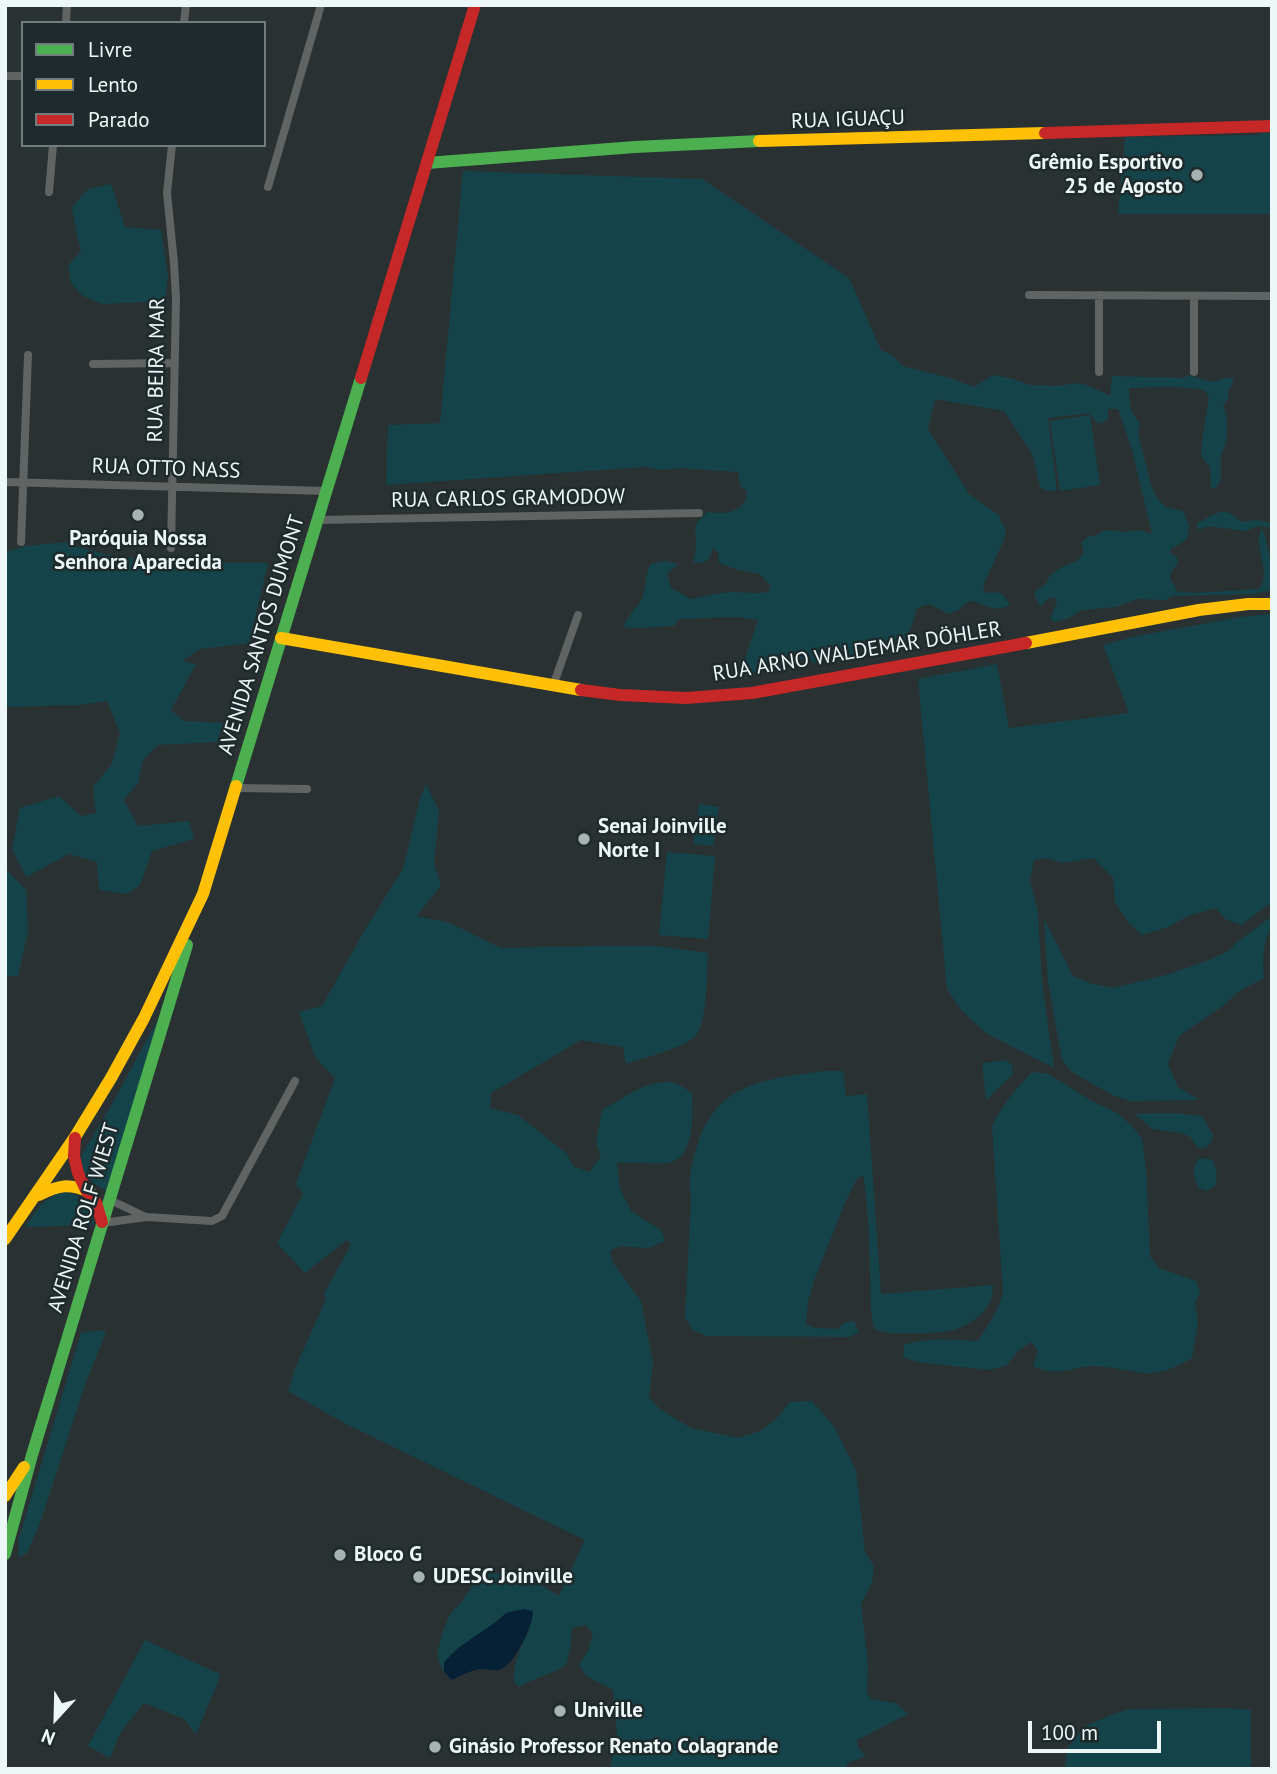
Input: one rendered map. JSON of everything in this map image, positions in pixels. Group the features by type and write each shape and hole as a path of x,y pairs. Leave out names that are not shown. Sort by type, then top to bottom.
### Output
{"main road":[{"name":"AVENIDA SANTOS DUMONT","path":"5,1239 75,1138 112,1076 155,997 203,894 475,5"},
{"name":"RUA IGUAÇU","path":"427,163 739,142 1272,126"},
{"name":"RUA ARNO WALDEMAR DÖHLER","path":"281,638 620,695 685,698 786,688 1199,610 1272,604"},
{"name":"AVENIDA ROLF WIEST","path":"5,1554 32,1455 203,894"},
{"path":"75,1138 76,1164 103,1223"},
{"path":"35,1197 62,1185 73,1185 110,1200"},
{"path":"5,1496 32,1455"}],"street":[{"path":"268,187 321,5"},
{"path":"49,192 53,147"},
{"name":"RUA BEIRA MAR","path":"171,548 175,280 167,193 172,147"},
{"path":"1029,295 1272,296"},
{"path":"1099,295 1099,372"},
{"path":"1194,296 1194,372"},
{"path":"21,542 28,355"},
{"path":"93,363 175,363"},
{"name":"RUA OTTO NASS","path":"5,482 326,491"},
{"name":"RUA CARLOS GRAMODOW","path":"317,520 699,513"},
{"path":"553,685 578,615"},
{"path":"236,788 307,789"},
{"path":"103,1223 146,1217 205,1221 218,1219 295,1081"},
{"path":"110,1200 146,1217"}],"shaded area":[{"name":"Grêmio Esportivo 25 de Agosto","path":"1272,133 1272,214 1118,214 1125,137"},
{"path":"463,171 702,179 849,278 881,350 892,355 903,366 974,387 993,375 1030,385 1087,385 1110,396 1112,376 1184,378 1188,375 1212,382 1233,378 1228,399 1223,405 1227,435 1221,456 1221,477 1215,489 1211,487 1210,467 1201,456 1209,398 1206,392 1172,387 1129,388 1130,407 1140,423 1138,434 1156,496 1165,507 1183,511 1189,526 1187,539 1171,548 1170,553 1177,557 1178,563 1171,572 1170,579 1176,591 1193,593 1259,589 1264,578 1259,541 1261,529 1270,558 1272,590 1254,594 1172,596 1166,600 1137,599 1116,607 1082,610 1067,619 1055,622 1050,619 1057,602 1055,597 1047,599 1042,606 1034,593 1047,582 1050,575 1077,561 1084,552 1081,543 1105,530 1141,530 1151,534 1132,450 1118,409 1108,409 1108,420 1098,424 1089,413 1048,418 1057,490 1048,491 1040,487 1033,455 1004,411 935,399 928,429 969,494 1001,517 999,522 1001,521 1005,528 1004,540 983,586 985,593 1000,593 1010,605 994,608 969,601 949,614 929,604 917,608 903,643 892,639 880,643 877,638 871,639 863,641 857,647 859,652 856,655 846,657 843,651 828,654 828,659 813,663 810,657 788,662 788,666 754,673 741,671 758,620 737,617 679,619 674,626 624,627 642,598 650,564 666,561 678,564 667,574 671,588 691,599 727,592 768,592 771,586 760,574 719,563 718,552 713,548 707,560 693,563 696,526 699,520 708,512 722,513 739,508 746,498 747,491 740,486 738,472 680,468 661,470 645,467 386,485 388,425 440,423"},
{"path":"111,184 125,227 161,230 168,276 165,301 102,304 83,296 71,283 68,265 81,251 72,207 88,189"},
{"path":"1090,415 1100,485 1060,491 1050,421"},
{"path":"1224,511 1241,522 1256,520 1272,523 1272,528 1259,526 1245,531 1208,526 1199,530 1196,524"},
{"path":"65,542 113,556 139,559 268,563 249,643 200,649 182,661 196,664 171,710 184,721 223,723 217,742 158,745 143,760 138,783 124,800 138,826 189,821 194,839 152,851 140,885 127,894 99,890 97,862 69,854 26,877 12,849 20,808 59,796 81,816 96,813 93,787 112,764 120,733 107,701 79,705 5,707 5,552 26,546"},
{"path":"1272,614 1272,902 1241,925 1225,919 1216,908 1142,935 1128,922 1115,902 1113,877 1093,858 1063,863 1047,858 1034,860 1030,880 1038,913 1042,984 1054,1068 986,1033 961,1010 947,989 918,679 997,664 1009,728 1129,713 1103,645 1240,617"},
{"path":"426,784 439,811 434,864 441,885 417,916 450,923 501,948 657,946 708,953 703,1018 697,1034 684,1044 626,1064 623,1047 581,1040 491,1093 490,1108 518,1115 567,1154 573,1166 589,1172 601,1156 596,1144 602,1110 659,1082 675,1083 692,1094 690,1136 682,1154 666,1163 617,1163 620,1189 631,1211 661,1230 665,1241 648,1248 620,1246 610,1251 613,1263 641,1301 653,1363 649,1397 660,1409 691,1428 738,1438 760,1431 776,1419 790,1402 812,1401 833,1425 856,1470 865,1552 874,1566 872,1583 861,1604 868,1664 867,1693 871,1699 896,1703 908,1714 857,1740 858,1748 866,1756 848,1763 844,1769 610,1769 617,1732 613,1690 586,1676 579,1664 588,1651 593,1634 586,1625 572,1628 566,1665 520,1687 514,1683 516,1662 529,1630 506,1613 444,1662 444,1672 438,1653 445,1626 450,1615 481,1577 500,1573 510,1575 543,1586 559,1596 585,1540 344,1423 288,1391 296,1366 326,1299 324,1294 351,1244 347,1240 305,1273 277,1243 303,1194 296,1184 335,1078 315,1057 299,1012 322,1006 403,869"},
{"path":"699,804 719,807 713,846 693,844"},
{"path":"667,852 715,856 708,939 659,935"},
{"path":"5,868 26,890 28,931 18,976 5,976"},
{"path":"1272,916 1265,943 1264,978 1238,992 1223,1006 1179,1036 1168,1064 1178,1087 1199,1100 1131,1101 1112,1095 1072,1072 1062,1060 1048,981 1044,919 1073,976 1092,984 1113,988 1169,974 1209,960 1230,950"},
{"path":"158,1019 109,1192 92,1182 84,1173 82,1154"},
{"path":"1007,1060 1012,1065 1013,1074 986,1100 982,1063"},
{"path":"843,1071 846,1096 867,1094 881,1294 993,1285 992,1298 986,1308 964,1326 931,1333 893,1333 874,1329 863,1175 856,1180 845,1203 815,1278 808,1301 806,1324 815,1328 837,1329 845,1322 854,1321 859,1332 850,1337 706,1336 693,1330 685,1318 691,1172 697,1146 706,1125 717,1108 746,1088 782,1077"},
{"path":"1033,1072 1048,1074 1117,1113 1142,1139 1150,1256 1159,1268 1196,1281 1200,1292 1195,1304 1198,1323 1192,1358 1177,1366 1155,1373 1097,1366 1047,1371 1033,1366 1038,1351 1031,1342 1018,1351 1007,1365 990,1370 917,1362 903,1357 904,1345 913,1342 978,1341 998,1306 1003,1293 992,1126 1010,1097"},
{"path":"1174,1113 1202,1116 1213,1135 1211,1142 1205,1148 1198,1148 1190,1137 1182,1133 1152,1129 1135,1114"},
{"path":"1199,1158 1214,1162 1217,1176 1215,1186 1206,1191 1198,1187 1194,1175"},
{"path":"65,1192 86,1202 92,1212 94,1225 25,1227 46,1200"},
{"path":"100,1330 106,1332 86,1382 40,1523 27,1553 18,1558 19,1538 81,1333"},
{"path":"523,1609 533,1611 530,1626 517,1653 505,1667 499,1670 474,1670 452,1680 444,1672 444,1662 458,1648 506,1613"},
{"path":"145,1640 220,1674 218,1682 196,1734 184,1719 144,1703 120,1733 110,1758 88,1746"},
{"path":"1128,1709 1251,1710 1251,1769 1065,1769 1067,1748 1085,1726 1111,1715"}],"traffic: fast":[{"path":"427,163 635,147 759,141"},
{"path":"236,786 361,378"},
{"path":"5,1554 32,1455 187,945"}],"traffic: slow":[{"path":"759,141 1045,133"},
{"path":"1026,643 1199,610 1272,604"},
{"path":"281,638 581,690"},
{"path":"5,1239 75,1137 144,1018 203,894 236,786"},
{"path":"39,1195 64,1186 90,1192"},
{"path":"5,1496 24,1467"}],"traffic: jam":[{"path":"361,378 475,5"},
{"path":"1045,133 1272,126"},
{"path":"581,690 686,698 752,693 1026,643"},
{"path":"75,1138 74,1156 78,1173 96,1203 102,1222"}],"place":[{"name":"Grêmio Esportivo 25 de Agosto","path":"1197,175"},
{"name":"Paróquia Nossa Senhora Aparecida","path":"138,515"},
{"name":"Senai Joinville Norte I","path":"584,839"},
{"name":"Bloco G","path":"340,1555"},
{"name":"UDESC Joinville","path":"419,1577"},
{"name":"Univille","path":"560,1711"},
{"name":"Ginásio Professor Renato Colagrande","path":"435,1747"}]}
